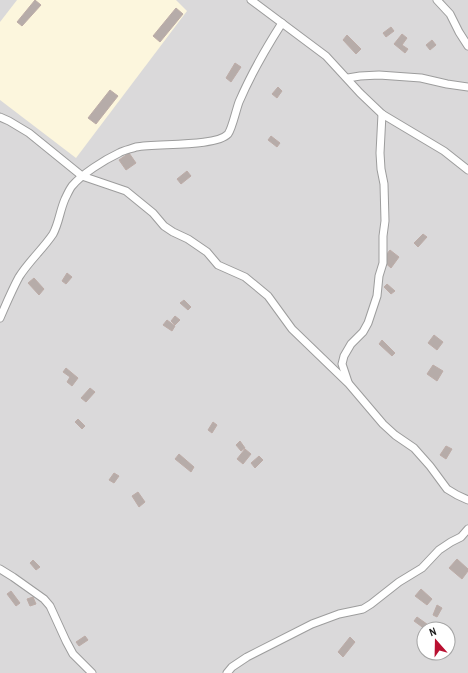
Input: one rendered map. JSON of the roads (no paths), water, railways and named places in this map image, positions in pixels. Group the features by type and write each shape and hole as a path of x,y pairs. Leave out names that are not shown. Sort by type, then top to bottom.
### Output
{"street":[{"path":"251,0 326,56 382,114 444,151 468,170"},
{"path":"437,0 450,14 468,46"},
{"path":"0,318 20,277 29,263 42,249 53,233 59,219 64,200 71,187 82,176 120,152 137,147 159,144 210,141 219,139 228,134 231,129 238,104 255,68 282,22"},
{"path":"348,78 379,75 421,78 468,87"},
{"path":"349,384 342,364 344,356 351,344 363,332 368,323 377,296 379,276 383,263 383,236 385,221 384,184 380,153 382,114"},
{"path":"0,117 29,133 82,176 126,191 153,213 164,226 208,252 218,265 245,277 256,286 268,296 292,329 349,384 383,424 395,435 414,448 447,489 468,500"},
{"path":"227,673 232,667 247,656 312,624 339,614 363,609 399,582 422,568 439,550 461,537 468,530"},
{"path":"0,569 14,577 44,599 50,606 73,654 92,673"}]}
